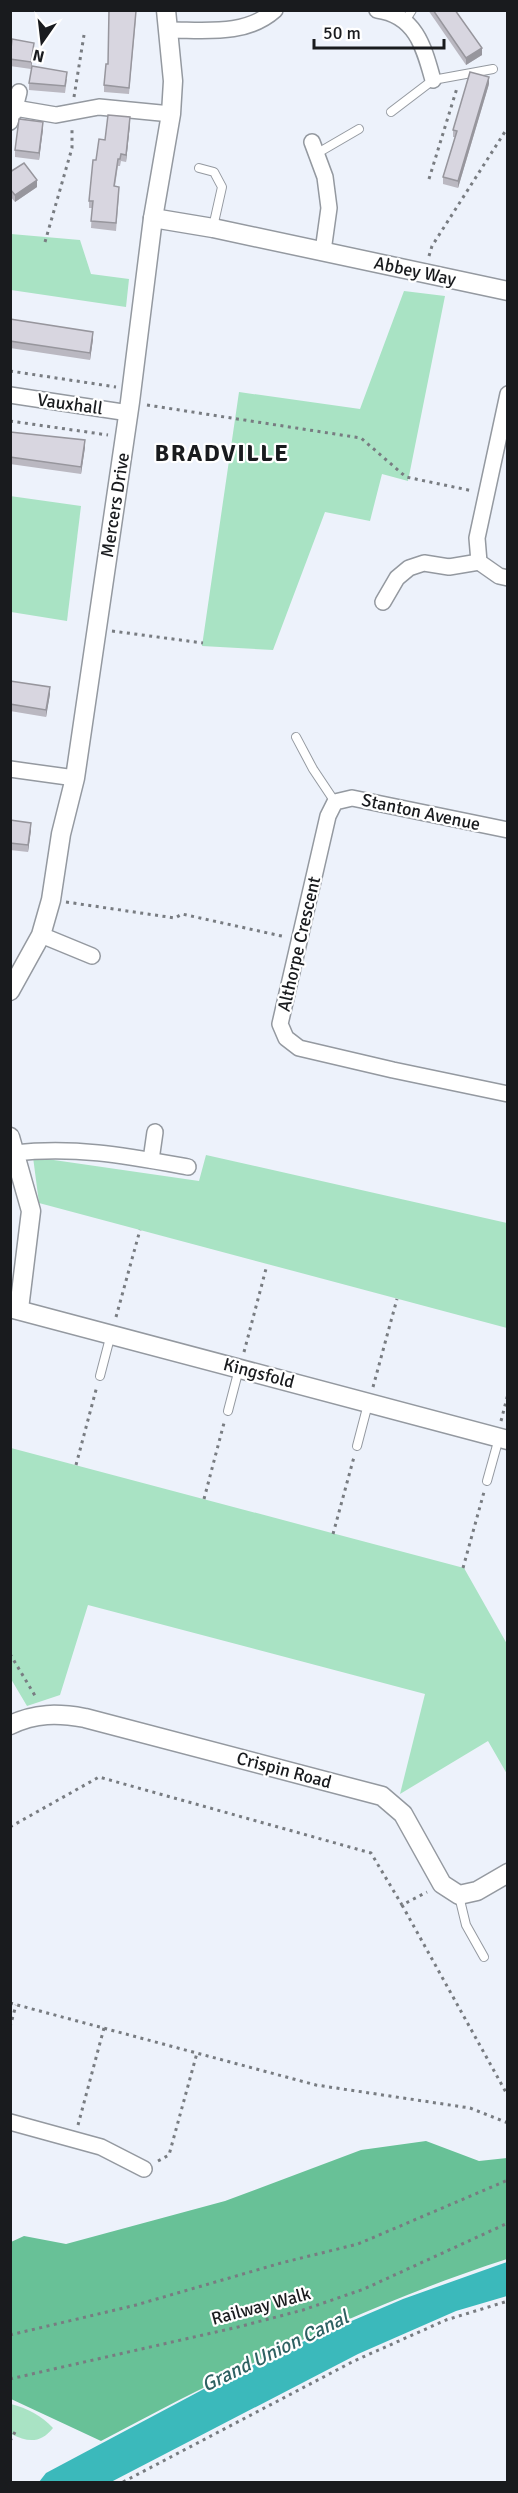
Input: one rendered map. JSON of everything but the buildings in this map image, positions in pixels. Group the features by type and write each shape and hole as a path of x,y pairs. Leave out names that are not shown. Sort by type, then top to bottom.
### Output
{"street":[{"name":"Mercers Drive","path":"10,990 41,935 51,900 61,834 75,778 125,438 153,218 171,114 173,81 170,30 166,10"},
{"path":"170,30 228,30 249,26 275,10"},
{"path":"376,10 409,16 423,43 434,80"},
{"path":"15,91 13,115 56,115 99,107 171,114"},
{"path":"314,148 325,177 329,208 323,251"},
{"name":"Abbey Way","path":"153,218 213,228 507,291"},
{"path":"479,562 477,538 505,419 507,394"},
{"name":"Vauxhall","path":"10,395 130,401"},
{"path":"383,602 397,578 410,568 424,563 449,567 479,562 499,576 507,578"},
{"path":"10,769 75,778"},
{"name":"Stanton Avenue","path":"335,802 352,798 507,830"},
{"name":"Althorpe Crescent","path":"335,802 328,816 280,1023 286,1038 299,1048 507,1094"},
{"path":"41,935 92,956"},
{"path":"151,1160 155,1132"},
{"path":"15,1308 31,1211 12,1145 74,1149 188,1167"},
{"name":"Kingsfold","path":"15,1308 501,1438"},
{"name":"Crispin Road","path":"10,1725 46,1714 85,1718 382,1796 403,1814 442,1884 459,1895"},
{"path":"459,1895 477,1891 507,1873"},
{"path":"10,2122 102,2147 144,2169"}],"lane":[{"path":"391,112 434,80 493,69"},
{"path":"314,148 359,129"},
{"path":"199,168 214,172 222,187 213,228"},
{"path":"296,737 313,769 335,802"},
{"path":"100,1376 112,1334"},
{"path":"228,1411 239,1368"},
{"path":"357,1446 369,1403"},
{"path":"487,1481 501,1438"},
{"path":"459,1895 466,1925 484,1957"}],"path":[{"path":"45,242 72,148 72,112 84,34"},
{"path":"429,179 461,75"},
{"path":"424,272 432,246 507,127"},
{"path":"10,371 130,401 362,438 406,477 486,494"},
{"path":"10,420 125,438"},
{"path":"96,629 202,643"},
{"path":"51,900 175,918 182,914 299,939"},
{"path":"112,1334 140,1230"},
{"path":"239,1368 267,1265"},
{"path":"369,1403 397,1299"},
{"path":"76,1465 100,1376"},
{"path":"501,1438 507,1394"},
{"path":"204,1499 228,1411"},
{"path":"333,1534 357,1446"},
{"path":"462,1568 487,1481"},
{"path":"10,1654 46,1714"},
{"path":"10,1827 99,1777 371,1853 507,2096"},
{"path":"402,1905 442,1884"},
{"path":"10,2004 316,2085 470,2108 507,2123"},
{"path":"10,2027 16,2005"},
{"path":"74,2140 104,2028"},
{"path":"144,2169 169,2155 197,2053"},
{"path":"10,2335 136,2305 281,2263 358,2244 507,2180"},
{"name":"Railway Walk","path":"10,2379 303,2310 364,2289 507,2223"},
{"path":"123,2482 354,2361 446,2320 507,2301"},
{"path":"10,2441 15,2432"}],"green space":[{"path":"11,234 80,240 91,274 129,279 126,307 11,290"},
{"path":"404,291 445,296 408,481 382,474 370,521 325,512 273,650 202,646 239,392 360,409"},
{"path":"10,496 81,506 67,621 11,612"},
{"path":"206,1155 507,1223 507,1328 39,1203 33,1157 199,1181"},
{"path":"11,1448 464,1568 507,1644 507,1774 488,1741 400,1794 425,1694 88,1605 60,1695 27,1706 11,1679"},
{"path":"426,2141 479,2161 507,2158 507,2259 454,2277 351,2318 250,2365 101,2441 11,2399 11,2242 24,2236 66,2244 225,2201 361,2150"},
{"path":"11,2404 34,2413 53,2428 43,2437 34,2440 23,2439 11,2434"}],"water":[{"path":"507,2262 507,2296 456,2311 358,2354 111,2482 39,2482 46,2473 217,2382 403,2299"}],"district":[{"name":"BRADVILLE","path":"222,453"}],"water label":[{"name":"Grand Union Canal","path":"275,2351"}]}
